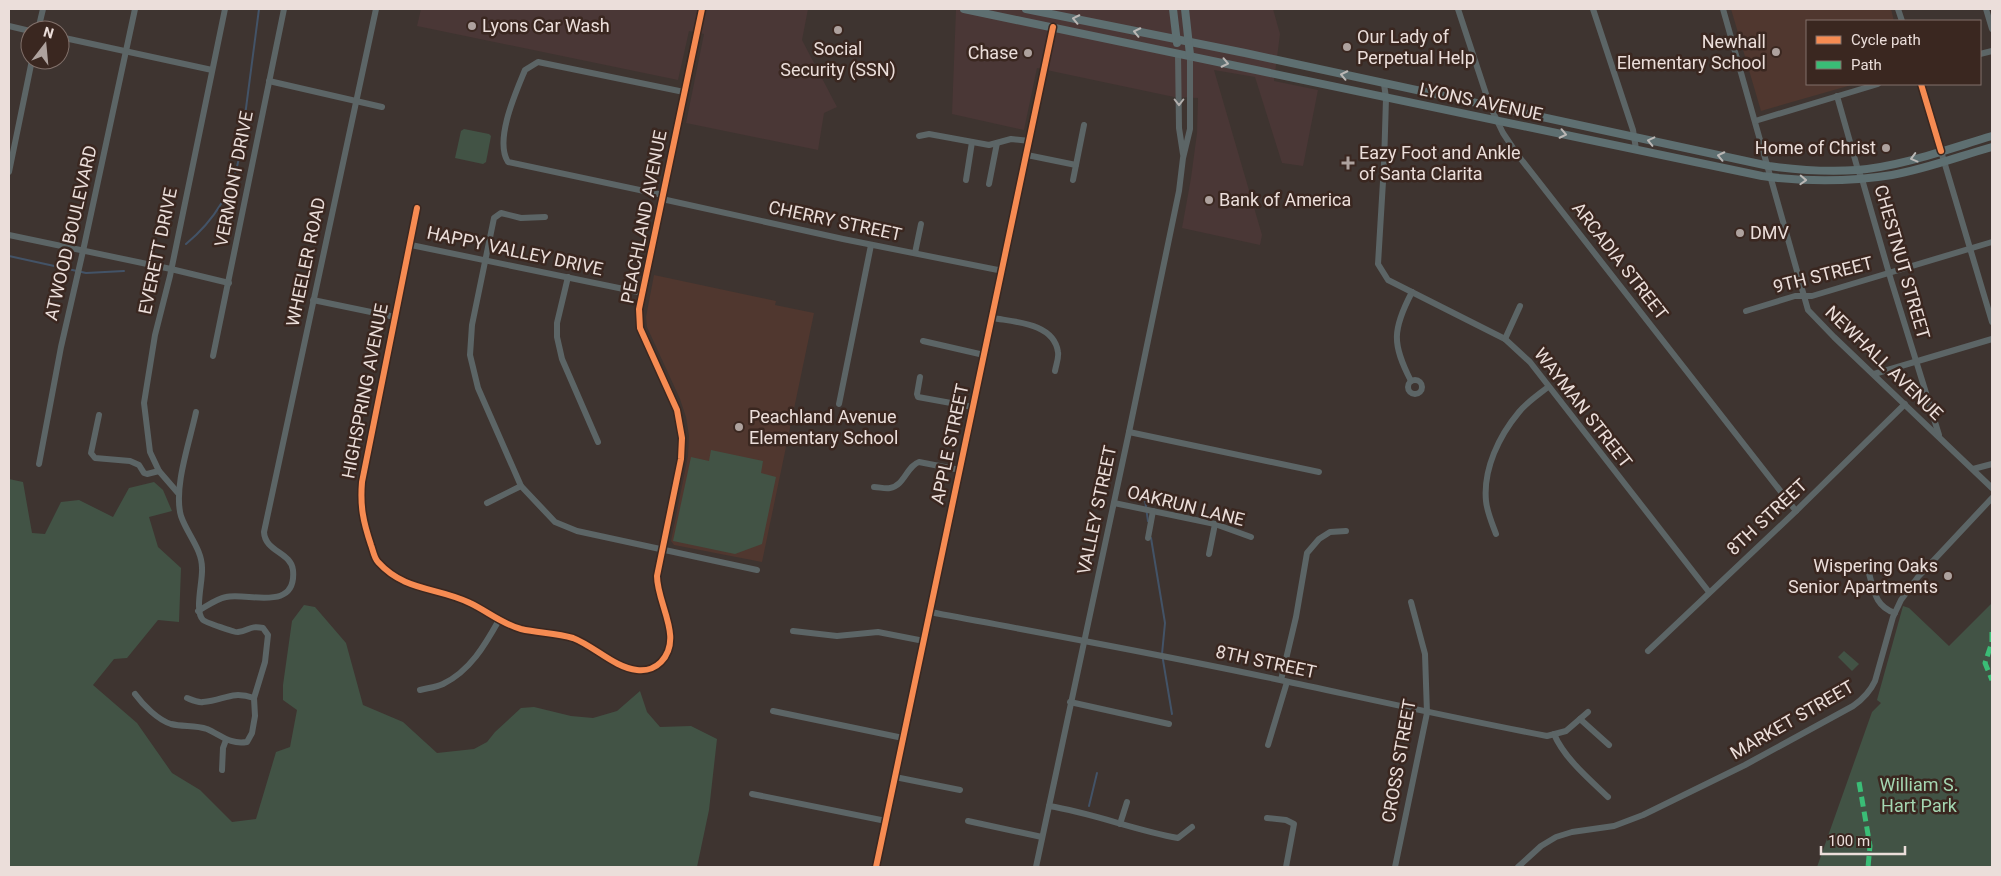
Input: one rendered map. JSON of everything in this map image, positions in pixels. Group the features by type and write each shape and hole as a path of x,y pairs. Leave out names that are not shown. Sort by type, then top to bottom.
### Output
{"main road":[{"name":"LYONS AVENUE","path":"965,9 1771,177 1815,181 1862,179 1894,174 1992,147"},
{"name":"LYONS AVENUE","path":"1026,9 1769,166 1815,170 1858,170 1886,165 1992,136"},
{"path":"1173,9 1178,53"},
{"path":"1185,9 1190,56"}],"street":[{"name":"ATWOOD BOULEVARD","path":"39,464 61,347 135,9"},
{"name":"EVERETT DRIVE","path":"178,493 159,471 150,452 144,403 155,335 171,268 225,9"},
{"name":"VERMONT DRIVE","path":"213,356 284,9"},
{"name":"WHEELER ROAD","path":"198,611 224,597 265,599 276,597 287,592 294,579 293,567 285,556 270,547 264,538 266,522 376,9"},
{"name":"PEACHLAND AVENUE","path":"499,620 521,629 553,633 572,638 616,662 636,670 651,669 661,662 670,648 672,636 657,589 657,576 681,459 682,438 677,410 640,328 640,309 702,9"},
{"name":"ARCADIA STREET","path":"1458,9 1490,106 1517,154 1796,511"},
{"path":"1593,9 1634,137 1636,149"},
{"name":"NEWHALL AVENUE","path":"1723,9 1769,166 1804,296 1811,313 1992,488"},
{"path":"1986,9 1992,29"},
{"name":"APPLE STREET","path":"876,867 1053,27"},
{"path":"70,39 212,70"},
{"name":"VALLEY STREET","path":"1178,53 1179,128 1183,158"},
{"name":"VALLEY STREET","path":"1036,867 1083,640 1130,432 1179,191 1183,158 1190,129 1190,56"},
{"name":"CHERRY STREET","path":"684,92 538,62 524,70 511,106 503,145 504,155 508,162 871,244 1003,271"},
{"path":"9,172 30,70"},
{"path":"269,81 382,107"},
{"name":"WAYMAN STREET","path":"1384,84 1386,98 1384,165 1378,264 1388,280 1505,339 1530,362 1709,592"},
{"path":"1755,121 1875,85"},
{"path":"1921,85 1992,322"},
{"name":"CHESTNUT STREET","path":"1837,96 1940,437"},
{"path":"1073,180 1084,125"},
{"path":"919,136 929,134 989,145 1011,139 1030,141"},
{"path":"966,180 972,142"},
{"path":"989,184 996,143"},
{"path":"1027,155 1076,165"},
{"name":"HIGHSPRING AVENUE","path":"417,208 362,482 360,503 363,521 376,560 393,576 411,586 463,600 499,620"},
{"path":"545,218 521,218 501,214 494,218 484,259 472,325 470,355 478,388 521,486 555,522 577,531 757,570"},
{"path":"915,253 921,224"},
{"path":"9,235 171,268 229,283"},
{"name":"9TH STREET","path":"1746,311 1795,296 1812,296 1992,242"},
{"name":"HAPPY VALLEY DRIVE","path":"410,244 642,293"},
{"path":"839,404 871,244"},
{"path":"568,277 557,337 562,359 598,442"},
{"path":"1411,381 1398,348 1396,334 1401,312 1412,292"},
{"path":"313,300 395,317"},
{"path":"1505,339 1520,306"},
{"path":"992,318 1038,327 1048,333 1055,341 1059,353 1055,371"},
{"path":"1874,374 1992,339"},
{"path":"923,341 984,355"},
{"path":"920,377 918,397 973,407"},
{"path":"1496,534 1486,501 1486,482 1490,462 1505,432 1519,412 1548,387"},
{"name":"8TH STREET","path":"1648,651 1796,511 1905,404"},
{"path":"135,694 144,706 171,724 205,728 226,740 238,744 247,742 252,733 255,716 254,698 265,662 268,635 263,628 247,628 240,632 212,625 202,619 198,611 202,561 182,518 178,493 196,412"},
{"path":"99,415 91,453 95,458 130,461 147,474 159,471"},
{"path":"1130,432 1319,472"},
{"path":"874,487 890,489 905,478 914,464 919,462 960,470"},
{"path":"1973,469 1992,464"},
{"path":"487,503 521,486"},
{"name":"MARKET STREET","path":"1518,867 1541,846 1556,837 1572,832 1614,826 1643,815 1746,765 1853,706 1868,693 1875,681 1895,613 1901,600 1918,577 1992,498"},
{"name":"OAKRUN LANE","path":"1114,503 1215,524 1251,537"},
{"path":"1148,538 1153,511"},
{"path":"1209,554 1215,524"},
{"path":"1268,745 1284,681 1307,553 1319,539 1330,532 1346,531"},
{"path":"1868,570 1879,604 1886,610 1895,613"},
{"name":"CROSS STREET","path":"1395,867 1427,713 1425,654 1412,602"},
{"name":"8TH STREET","path":"930,612 1083,640 1284,681 1427,713 1547,736 1554,734"},
{"path":"420,690 442,684 463,670 482,651 499,620"},
{"path":"793,631 836,636 878,632 924,641"},
{"path":"187,698 201,703 233,694 244,694 254,698"},
{"path":"1070,702 1169,724"},
{"path":"773,711 903,738"},
{"path":"1588,712 1566,731 1554,734 1580,770 1608,797"},
{"path":"1580,719 1608,745"},
{"path":"222,770 223,748 226,740"},
{"path":"895,777 960,790"},
{"path":"752,794 886,821"},
{"path":"1120,824 1127,802"},
{"path":"1049,806 1096,816 1120,824 1178,838 1192,827"},
{"path":"1267,818 1286,820 1294,824 1286,867"},
{"path":"968,821 1042,837"}],"shaded area":[{"path":"421,9 808,9 802,40 837,107 824,113 818,150 686,123 704,34 689,31 678,80 417,26"},
{"path":"956,9 1273,9 1280,34 1274,81 1318,90 1303,166 1282,163 1255,77 1214,70 1262,235 1260,245 1182,228 1197,133 1198,98 1174,97 1037,68 1024,130 952,114"},
{"name":"Newhall Elementary School","path":"1731,9 1891,9 1894,20 1806,20 1806,85 1852,85 1761,111"},
{"name":"Peachland Avenue Elementary School","path":"654,275 776,301 775,305 814,313 762,562 674,545 671,541 688,456 689,436 686,417 680,399 647,327 646,317"}],"green space":[{"path":"464,129 491,136 486,162 483,164 455,158 461,131"},
{"path":"711,450 763,461 761,473 776,477 762,544 735,554 673,541 691,457 709,461"},
{"path":"9,479 23,482 32,533 45,534 61,502 79,500 113,517 129,488 154,482 163,490 172,511 149,517 158,547 181,568 179,622 158,620 127,658 114,659 93,685 137,723 172,773 200,790 232,822 256,819 276,752 290,747 297,710 283,700 283,685 292,621 304,605 315,607 346,643 363,705 403,722 437,753 474,749 487,742 521,708 534,707 571,716 593,718 617,711 640,691 647,712 660,727 691,726 717,739 709,810 697,867 9,867"},
{"name":"William S. Hart Park","path":"1992,603 1992,867 1817,867 1872,712 1881,703 1877,700 1903,606 1909,608 1949,646"},
{"path":"1844,651 1859,664 1852,671 1838,657"}],"waterway":[{"path":"186,244 206,225 221,204 233,180 240,154 259,9"},
{"path":"9,256 86,273 124,271"},
{"path":"1145,500 1148,521"},
{"path":"1151,538 1165,623 1162,654 1172,714"},
{"path":"1089,806 1097,773"}],"marked path":[{"path":"1992,632 1992,642 1985,663 1992,680"},
{"path":"1859,782 1870,846 1868,867"}],"cycle path":[{"path":"417,208 362,482 361,499 363,514 378,562 399,579 422,588 458,598 514,627 573,638 629,668 640,670 659,664 667,653 670,632 658,587 657,576 681,459 682,438 677,410 640,328 639,309 702,9"},
{"path":"876,867 1053,27"},
{"path":"1921,85 1941,151"}],"place":[{"name":"Lyons Car Wash","path":"472,26"},
{"name":"Social Security (SSN)","path":"838,30"},
{"name":"Our Lady of Perpetual Help","path":"1347,47"},
{"name":"Newhall Elementary School","path":"1776,52"},
{"name":"Chase","path":"1028,53"},
{"name":"Home of Christ","path":"1886,148"},
{"name":"Eazy Foot and Ankle of Santa Clarita","path":"1348,163"},
{"name":"Bank of America","path":"1209,200"},
{"name":"DMV","path":"1740,233"},
{"name":"Peachland Avenue Elementary School","path":"739,427"},
{"name":"Wispering Oaks Senior Apartments","path":"1948,576"}]}
